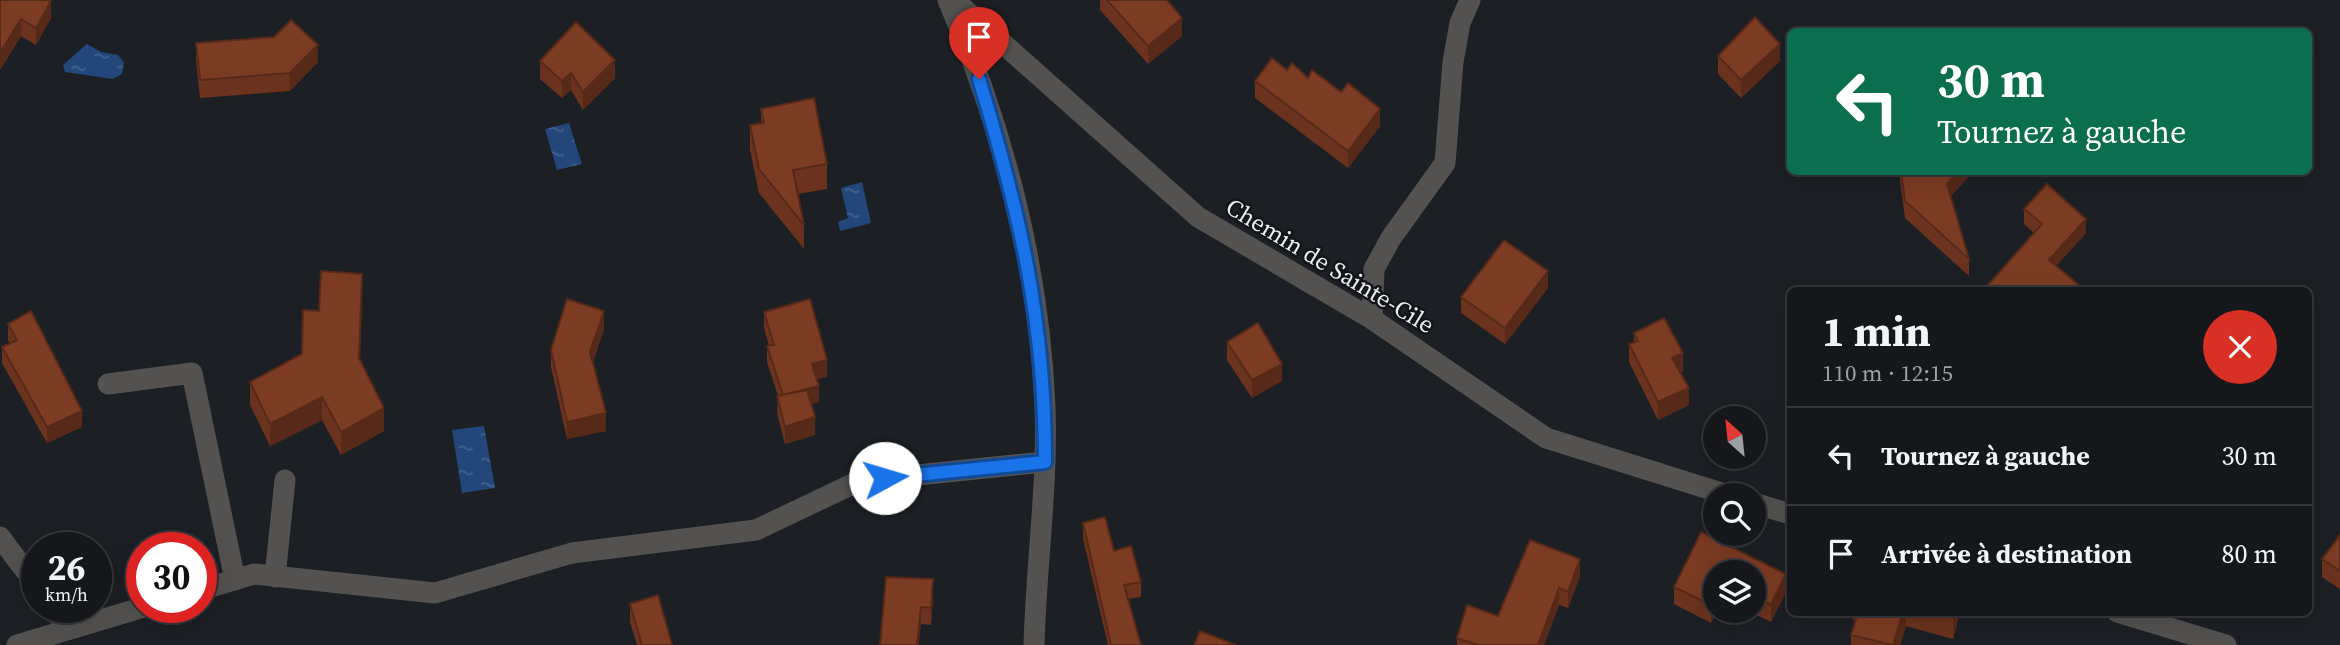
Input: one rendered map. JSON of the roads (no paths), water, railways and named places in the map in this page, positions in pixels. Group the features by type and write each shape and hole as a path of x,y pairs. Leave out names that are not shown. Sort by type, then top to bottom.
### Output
{"street":[{"name":"Chemin de Sainte-Cile","path":"951,0 1198,217 1372,318 1546,438 1703,487"},
{"path":"951,0 1011,182 1029,262 1041,358 1045,462 1034,645"},
{"path":"1372,318 1374,269 1391,238 1445,163 1453,61 1460,23 1470,0"},
{"path":"108,384 192,373 235,580"},
{"path":"217,585 254,574 435,593 572,553 756,530 859,481 1045,462"},
{"path":"275,577 285,481"},
{"path":"1766,507 1787,513"},
{"path":"0,537 21,565"},
{"path":"17,645 126,612"},
{"path":"2130,616 2226,645"},
{"path":"64,623 69,629"}],"water":[{"path":"87,44 101,52 118,55 124,63 122,74 113,79 65,72 63,65"},
{"path":"569,123 582,164 557,170 545,129"},
{"path":"862,182 871,223 840,231 838,222 848,218 841,188"},
{"path":"484,426 495,488 462,493 452,430"}]}
